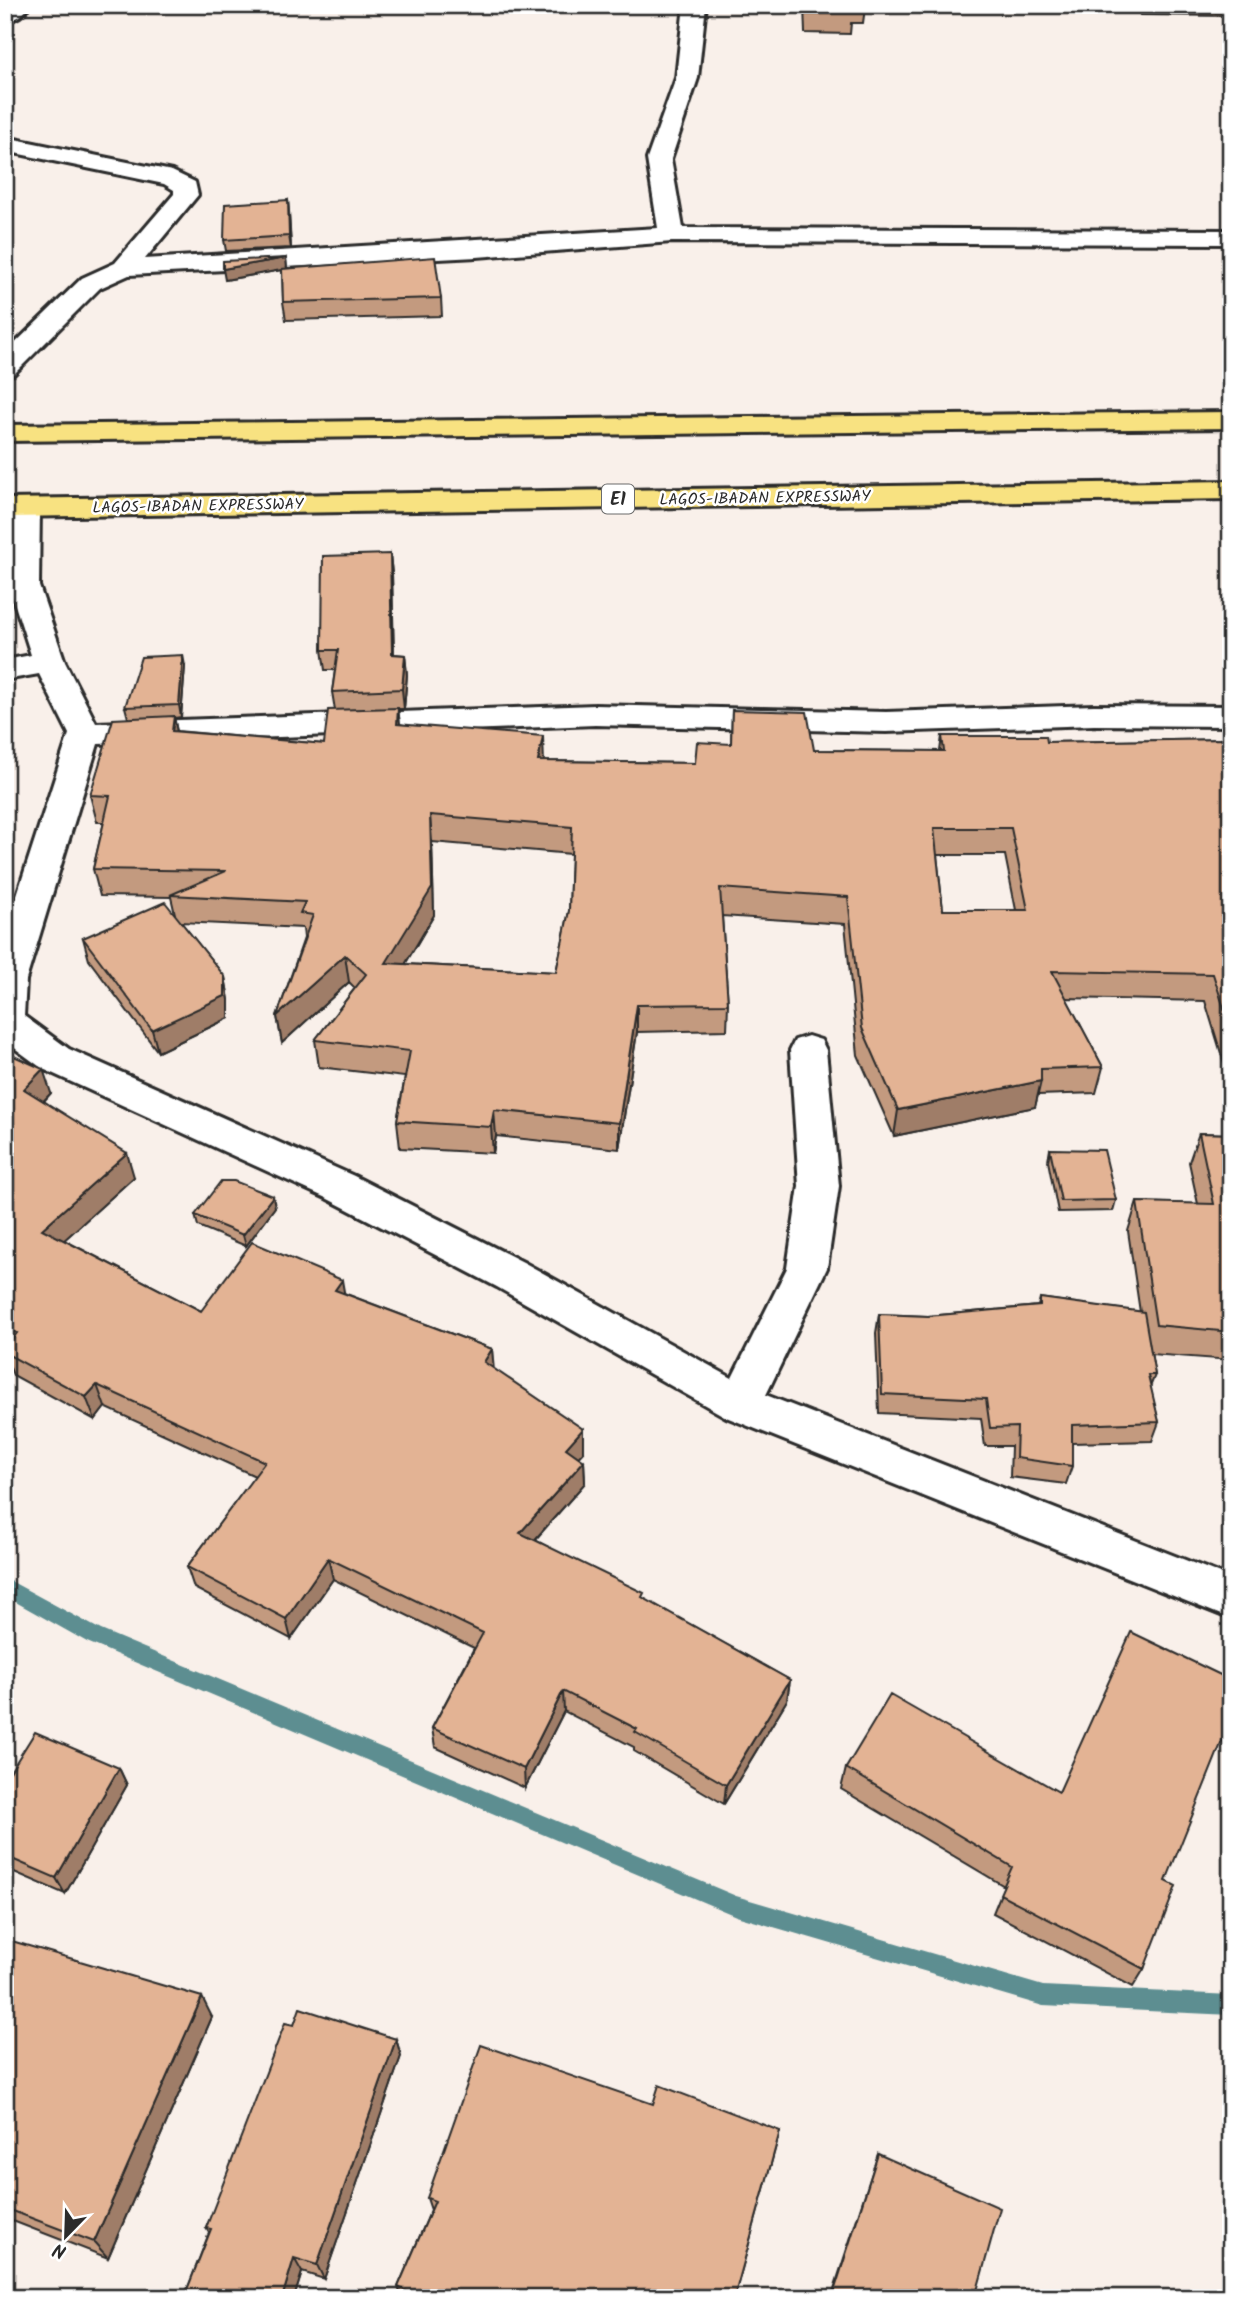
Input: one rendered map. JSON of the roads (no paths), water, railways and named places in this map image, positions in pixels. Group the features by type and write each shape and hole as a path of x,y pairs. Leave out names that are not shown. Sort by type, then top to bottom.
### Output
{"highway":[{"path":"5,433 1231,420"},
{"name":"LAGOS-IBADAN EXPRESSWAY","path":"16,508 1231,490"}],"street":[{"path":"672,235 659,159 687,78 695,5"},
{"path":"5,16 19,6"},
{"path":"5,144 172,178 186,187 186,195 124,268"},
{"path":"5,368 91,283 124,268 477,249 672,235 1231,237"},
{"path":"16,508 24,586 49,662 85,733 8,980 6,1024 56,1059 352,1194 511,1275 741,1404 1231,1599"},
{"path":"5,670 49,662"},
{"path":"85,733 595,715 886,722 1094,715 1231,716"},
{"path":"741,1404 807,1268 819,1186 808,1051"}],"waterway":[{"path":"5,1586 94,1636 736,1906 1043,1996 1231,2005"}]}
